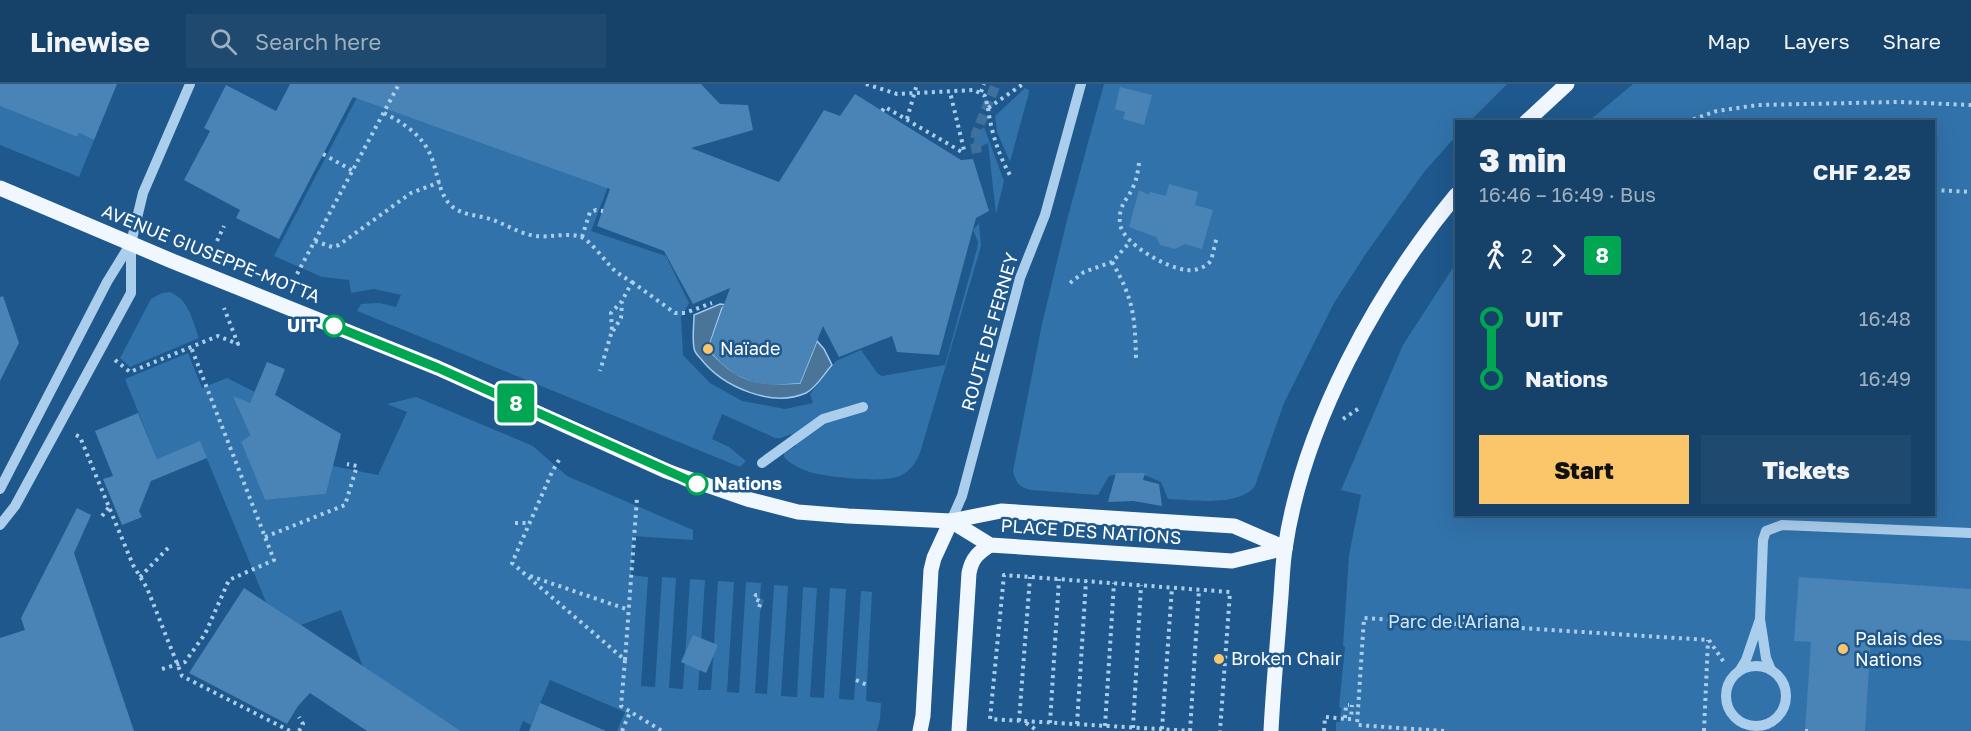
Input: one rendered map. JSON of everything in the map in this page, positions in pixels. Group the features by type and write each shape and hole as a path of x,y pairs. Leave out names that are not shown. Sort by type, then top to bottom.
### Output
{"main road":[{"path":"1528,120 1567,84"},
{"name":"AVENUE GIUSEPPE-MOTTA","path":"0,188 438,368 697,484 798,512 951,521"},
{"path":"1271,731 1285,548 1296,497 1311,449 1340,377 1392,285 1455,196"},
{"name":"PLACE DES NATIONS","path":"951,521 1001,511 1234,526 1285,548"},
{"name":"PLACE DES NATIONS","path":"951,521 990,545 1232,561 1285,548"},
{"path":"920,731 931,570 951,521"},
{"path":"959,731 969,573 971,562 976,554 990,545"}],"street":[{"path":"0,525 15,507 130,293 131,243 143,193 190,84"},
{"name":"ROUTE DE FERNEY","path":"951,521 962,496 1020,278 1045,215 1081,84"},
{"path":"0,489 107,282 131,243"},
{"path":"762,463 823,419 863,407"},
{"path":"1760,619 1746,660 1727,691 1727,699 1729,708 1741,726 1752,725 1763,728 1779,715 1786,700 1783,682 1771,670 1767,658 1760,619 1763,540 1766,531 1782,525 1971,533"},
{"path":"1737,673 1755,666 1771,670"}],"path":[{"path":"297,274 399,84"},
{"path":"866,84 897,94 974,90 981,92 985,96 993,133 1011,177"},
{"path":"907,119 917,84"},
{"path":"981,92 984,84"},
{"path":"988,108 1023,84"},
{"path":"882,111 885,107 960,152 964,150 950,92"},
{"path":"1692,120 1717,111 1758,105 1899,102 1971,105"},
{"path":"384,112 405,124 420,138 432,158 444,195 452,207 465,214 493,220 529,235 582,237 616,272 675,313 685,313 712,303"},
{"path":"944,150 948,144"},
{"path":"323,154 353,171"},
{"path":"1139,163 1134,184 1125,198 1120,214 1121,227 1130,242 1165,264 1184,270 1199,269 1211,261 1217,236"},
{"path":"315,241 332,247 339,245 411,193 440,182"},
{"path":"1935,190 1971,192"},
{"path":"582,237 590,212 603,211"},
{"path":"218,241 224,226"},
{"path":"1070,283 1084,272 1112,262 1130,242"},
{"path":"1112,262 1131,299 1136,360"},
{"path":"612,331 611,313 622,301 632,282"},
{"path":"600,371 612,331 621,318 622,301"},
{"path":"115,360 130,372 218,336 238,344 224,309"},
{"path":"162,669 185,663 205,634 229,580 274,560 191,347"},
{"path":"78,436 134,565 147,588 182,676 290,731"},
{"path":"559,460 512,563 625,660"},
{"path":"265,537 345,505 357,466 347,464"},
{"path":"637,498 621,706 662,731"},
{"path":"102,516 110,506"},
{"path":"515,523 530,523"},
{"path":"140,577 168,548"},
{"path":"526,575 629,610"},
{"path":"1199,589 1191,731 990,719 1004,575 1199,589 1230,592 1220,731"},
{"path":"1022,721 1030,577"},
{"path":"1050,723 1059,579"},
{"path":"1077,724 1086,581"},
{"path":"1105,726 1114,583"},
{"path":"1133,728 1142,585"},
{"path":"1162,729 1172,587"},
{"path":"759,607 761,602 754,598 756,595 761,595"},
{"path":"1444,731 1386,729 1357,725 1364,618 1708,640 1737,673"},
{"path":"1704,731 1708,640"},
{"path":"856,680 867,685"},
{"path":"1324,731 1325,717 1347,718 1346,705 1359,705"},
{"path":"622,731 630,712"},
{"path":"299,717 303,724 299,731"},
{"path":"1022,721 1038,731"},
{"path":"1805,731 1811,731"}],"green space":[{"path":"364,84 612,176 591,231 666,256 689,303 681,317 683,355 710,383 742,401 785,409 813,403 810,394 836,361 861,350 878,374 882,376 945,365 977,249 978,242 973,230 979,223 981,246 920,453 915,463 908,471 895,478 845,478 813,473 797,467 784,457 784,453 796,446 791,434 775,438 722,414 712,439 729,447 746,461 740,467 357,311 361,304 379,303 396,307 401,295 374,289 351,293 349,280 322,277 274,256"},
{"path":"1104,84 1507,84 1471,120 1455,120 1455,137 1424,172 1365,255 1334,303 1284,403 1255,486 1248,493 1238,497 1215,501 1168,499 1161,482 1135,474 1109,476 1098,495 1031,490 1021,486 1017,481 1013,471 1042,324 1067,220"},
{"name":"Parc de l'Ariana","path":"1633,84 1971,84 1971,731 1336,731 1336,722 1340,722 1341,708 1339,707 1345,647 1343,646 1349,555 1361,495 1341,490 1403,345 1455,265 1455,516 1935,516 1935,120 1590,120"},
{"path":"1025,88 1029,90 1028,96 1010,162 997,132 995,116"},
{"path":"0,106 77,137 79,133 94,140 79,177 0,145"},
{"path":"984,127 1004,181 996,214 988,143 972,151 975,135"},
{"path":"170,292 182,300 186,306 199,338 130,367 120,358 151,299 162,293"},
{"path":"188,353 202,388 227,378 255,392 250,403 244,401 239,410 250,435 241,442 265,500 326,494 333,466 378,475 407,412 387,404 416,397 533,446 567,476 693,530 693,540 633,536 631,575 648,577 641,686 655,687 662,577 676,578 669,688 683,689 690,579 705,580 698,690 711,690 718,581 734,582 727,692 739,693 746,582 761,583 760,598 764,600 760,612 755,693 767,694 774,585 788,586 781,696 797,697 803,587 817,588 810,697 824,698 830,588 846,589 839,699 854,700 861,591 872,592 866,701 881,703 877,731 617,731 625,712 550,680 531,725 523,721 519,731 461,731 363,667 341,610 301,625 266,602 200,442 157,459 125,379"}],"shaded area":[{"path":"720,304 727,305 722,308 708,349 729,369 739,375 772,384 800,383 817,341 832,365 810,391 793,397 764,396 735,386 710,369 694,349 694,315"}],"building":[{"path":"0,84 117,84 94,140 79,133 77,137 0,106"},
{"path":"290,84 701,84 720,104 748,105 753,130 691,148 779,182 824,110 840,116 855,94 961,160 973,159 989,211 976,218 939,355 897,352 892,336 839,357 823,326 800,383 771,385 752,382 735,374 708,349 730,288 693,304 664,251 597,226 610,189 353,97 279,239 236,218 240,210 184,180 210,131 204,128 226,85 276,111"},
{"path":"1120,87 1152,95 1144,125 1123,119 1125,112 1115,109"},
{"path":"1169,184 1198,192 1195,205 1213,210 1202,249 1185,244 1175,249 1160,245 1156,237 1129,227 1139,190 1149,195 1150,192 1166,196"},
{"path":"3,296 19,343 0,381 0,297"},
{"path":"267,362 285,369 275,395 341,434 326,494 265,500 241,442 250,435 233,396 250,403"},
{"path":"138,413 157,459 200,441 207,458 151,481 139,511 142,517 122,525 103,479 113,476 95,431"},
{"path":"1116,473 1145,473 1143,480 1159,484 1162,506 1133,501 1108,502"},
{"path":"77,508 91,515 74,553 134,731 0,731 0,638 25,630 21,618"},
{"name":"Palais des Nations","path":"1799,577 1971,589 1971,641 1871,635 1865,731 1805,731 1811,642 1794,641"},
{"path":"244,588 461,731 367,731 310,693 298,706 287,724 189,673"},
{"path":"693,635 718,645 706,673 681,662"},
{"path":"540,703 606,731 529,731"}],"tunnel":[{"path":"977,153 976,134 996,84"}],"bus line":[{"name":"8","path":"334,326 438,368 697,484"}],"place":[{"name":"UIT","path":"334,326"},
{"name":"Naïade","path":"708,349"},
{"name":"Nations","path":"697,484"},
{"name":"Palais des Nations","path":"1843,649"},
{"name":"Broken Chair","path":"1219,659"}]}
